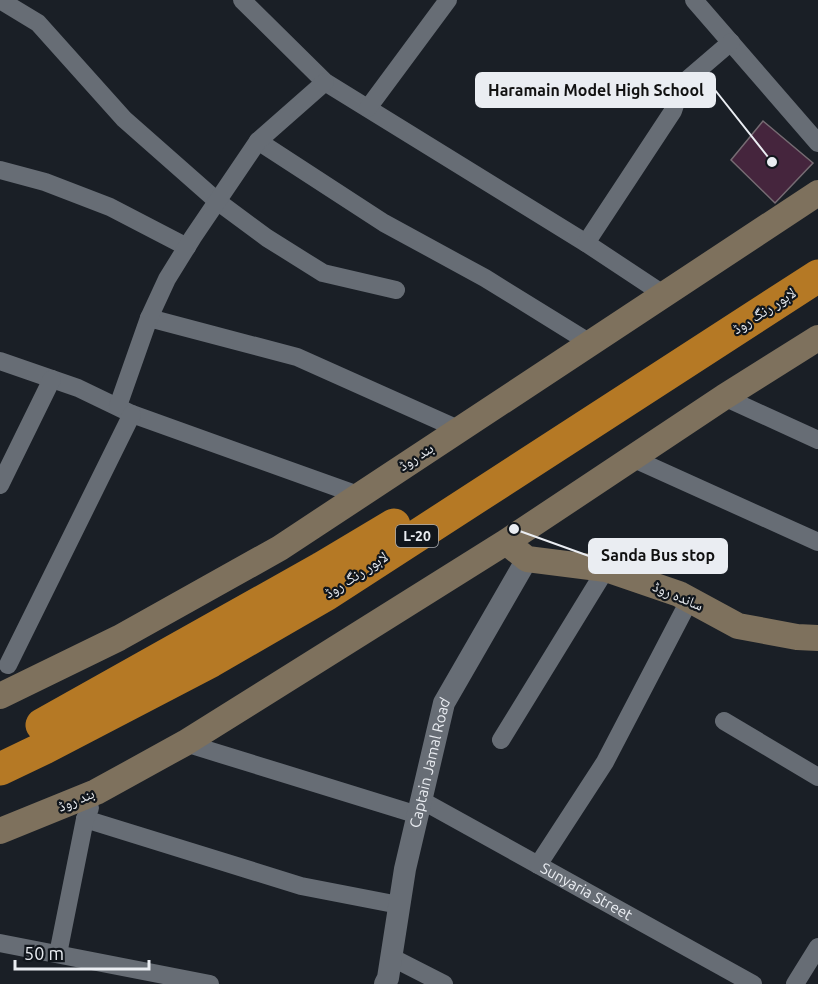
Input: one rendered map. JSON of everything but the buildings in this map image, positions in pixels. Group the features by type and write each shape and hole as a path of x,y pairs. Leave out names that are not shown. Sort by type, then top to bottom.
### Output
{"highway":[{"name":"لاہور رنگ روڈ","path":"0,745 30,731 280,592 434,501 818,253"},
{"name":"لاہور رنگ روڈ","path":"0,769 212,661 327,594 818,276"}],"main road":[{"name":"بند روڈ","path":"0,696 119,638 280,548 818,193"},
{"name":"بند روڈ","path":"0,831 96,792 185,743 506,542 724,397 818,338"},
{"path":"506,542 527,559"},
{"name":"ساندہ روڈ","path":"527,559 606,569 690,599 738,626 797,637 818,638"}],"street":[{"path":"0,0 38,23 124,119 217,201 267,238 322,273 396,290"},
{"path":"242,0 325,82 586,243 663,294"},
{"path":"368,108 448,0"},
{"path":"694,0 818,143"},
{"path":"586,243 673,111 682,84 731,42"},
{"path":"8,664 125,410 149,318 167,279 258,141 325,82"},
{"path":"258,141 384,223 484,278 590,343"},
{"path":"0,170 45,182 110,207 187,247"},
{"path":"149,318 297,357 458,429"},
{"path":"0,361 52,379 125,410 358,495"},
{"path":"0,485 52,379"},
{"path":"724,397 818,440"},
{"path":"632,458 818,542"},
{"name":"Captain Jamal Road","path":"385,984 388,978 405,869 444,703 527,559"},
{"path":"501,740 606,569"},
{"path":"538,865 604,762 690,599"},
{"path":"724,721 818,777"},
{"name":"Sunyaria Street","path":"185,743 419,807 538,865 753,984"},
{"path":"58,954 86,819 96,792"},
{"path":"86,819 301,886 399,905"},
{"path":"0,943 210,984"},
{"path":"805,979 818,947"},
{"path":"391,957 444,984"}],"place":[{"name":"Haramain Model High School","path":"772,162"},
{"name":"Sanda Bus stop","path":"514,529"}]}
